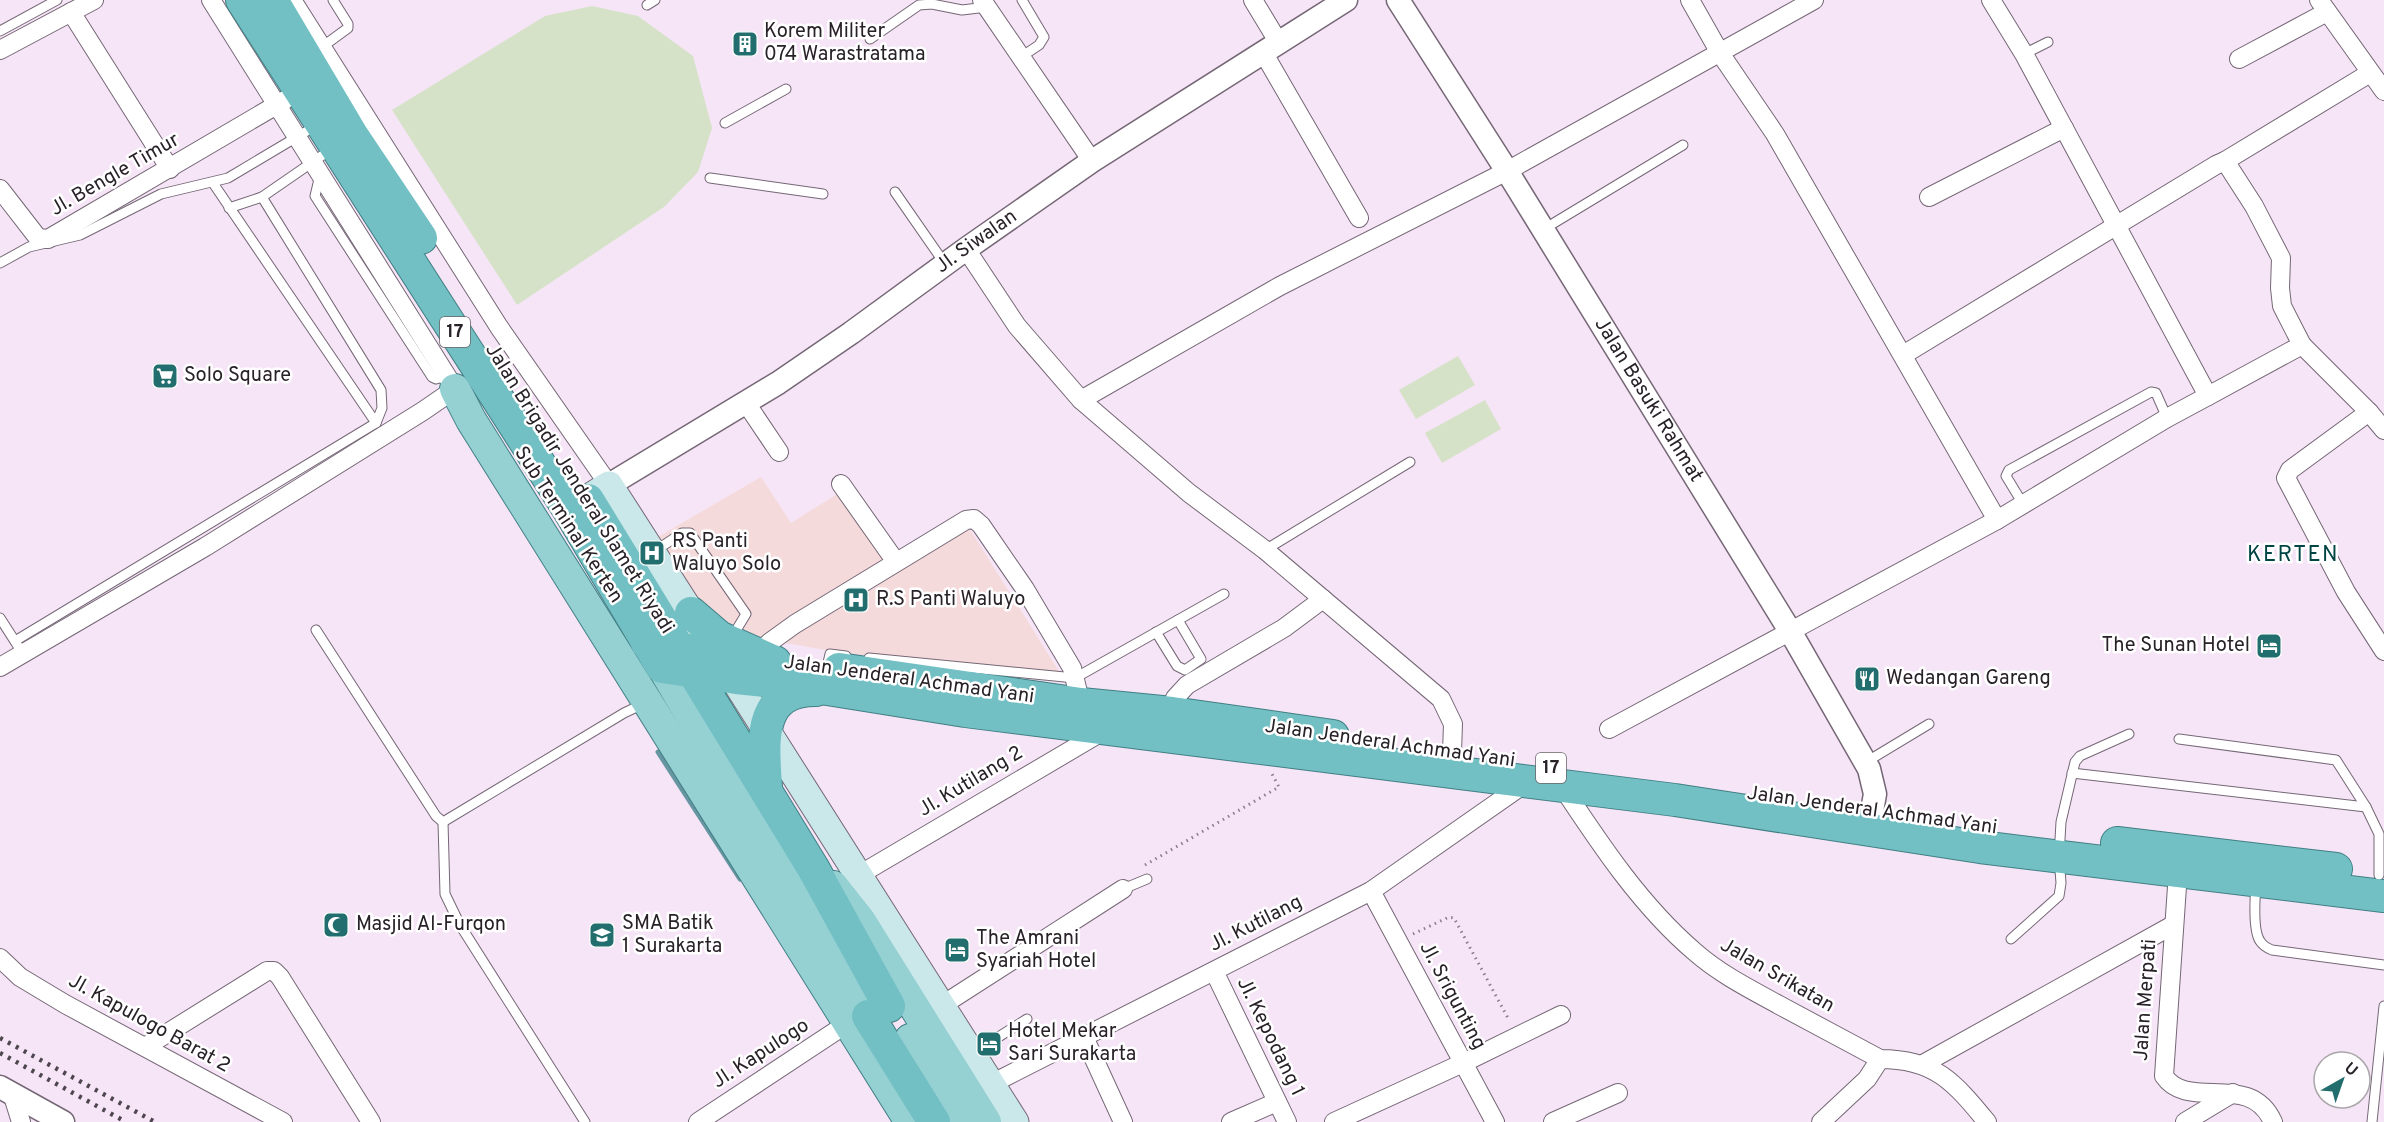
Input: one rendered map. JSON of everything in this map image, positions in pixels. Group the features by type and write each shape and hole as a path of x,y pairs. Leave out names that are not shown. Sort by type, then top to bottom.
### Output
{"highway":[{"name":"Jalan Brigadir Jenderal Slamet Riyadi","path":"242,0 281,103 330,139 409,220 598,492 708,658"},
{"name":"Jalan Brigadir Jenderal Slamet Riyadi","path":"272,0 330,139 410,260 483,383 569,510 708,658"},
{"path":"691,612 709,629 708,658 766,790 813,868 869,1015 934,1122"},
{"name":"Jalan Jenderal Achmad Yani","path":"708,658 796,684 838,671 906,670 969,685 1106,729 1527,782 1561,785 1870,791"},
{"name":"Jalan Jenderal Achmad Yani","path":"708,658 969,685 1078,691 1172,713 1453,738 1870,791 1981,836 2060,838 2382,876"},
{"path":"766,790 764,748 766,727 772,710 780,700 791,693 805,690 838,671"},
{"name":"Jalan Jenderal Achmad Yani","path":"2060,838 2178,872 2256,882 2382,876"}],"main road":[{"path":"483,383 448,388 471,420 648,702 869,1015 977,1107 1015,1122"},
{"path":"598,492 653,553 691,612"},
{"path":"708,658 766,727 971,1054 977,1107"},
{"path":"708,658 869,1015 910,1122"},
{"path":"813,868 835,887 860,920 977,1107"}],"street":[{"path":"0,50 64,6 94,0"},
{"path":"212,0 281,103"},
{"path":"0,668 20,648 205,547 423,411 448,388 330,139 322,47 292,0"},
{"path":"1253,0 1271,48 1359,218"},
{"name":"Jl. Siwalan","path":"598,492 746,403 851,333 1092,161 1346,0"},
{"name":"Jalan Basuki Rahmat","path":"1398,0 1507,171 1790,630 1870,791"},
{"path":"1690,0 1720,52 1775,134 1904,355 1996,520"},
{"path":"1081,400 1280,286 1507,171 1814,0"},
{"path":"1991,0 2024,54 2208,396"},
{"path":"984,4 1092,161"},
{"path":"64,6 170,169"},
{"path":"2239,59 2323,6 2384,91"},
{"path":"1904,355 2370,73"},
{"name":"Jl. Bengle Timur","path":"0,189 38,238 45,240 281,103"},
{"path":"1929,197 2064,128"},
{"path":"2225,161 2254,206 2281,258 2282,306 2302,345 2383,427"},
{"path":"966,249 1017,326 1081,400 1189,493 1265,550 1441,699 1453,738"},
{"path":"1609,729 1996,520 2167,417 2302,345"},
{"path":"746,403 779,452"},
{"path":"2369,412 2290,470 2286,478 2346,592 2384,651"},
{"path":"841,484 896,562"},
{"path":"708,658 795,624 966,520 974,519 981,525 1025,589 1072,668 1078,691"},
{"path":"1172,713 1175,698 1187,685 1284,628 1323,599"},
{"name":"Jl. Kutilang 2","path":"859,875 1106,729"},
{"name":"Jl. Kutilang","path":"977,1107 1084,1037 1371,891 1527,782"},
{"name":"Jalan Srikatan","path":"1561,785 1634,887 1694,952 1753,991 1880,1059 1900,1059 1923,1064 1952,1082 1987,1122"},
{"name":"Jalan Merpati","path":"2178,872 2163,1076 2171,1085 2183,1090 2233,1093 2251,1097 2258,1102 2273,1122"},
{"path":"941,1006 1123,889"},
{"name":"Jl. Srigunting","path":"1371,891 1495,1122"},
{"path":"1923,1064 2173,925"},
{"name":"Jl. Kapulogo Barat 2","path":"0,958 20,977 37,988 283,1122"},
{"path":"145,1047 267,971 274,970 371,1122"},
{"name":"Jl. Kepodang 1","path":"1214,971 1287,1122"},
{"name":"Jl. Kapulogo","path":"698,1122 869,1015"},
{"path":"1334,1122 1463,1064 1561,1015"},
{"path":"1084,1037 1123,1122"},
{"path":"1821,1122 1867,1079 1880,1059"},
{"path":"6,1090 21,1122"},
{"path":"6,1090 63,1122"},
{"path":"2185,1122 2233,1093"},
{"path":"1553,1122 1618,1094"},
{"path":"1230,1122 1277,1102"}],"lane":[{"path":"322,47 348,28 348,24 333,0"},
{"path":"1021,57 1040,45 1044,36 1022,0"},
{"path":"870,39 919,5 932,4 962,10 984,4"},
{"path":"0,31 64,6"},
{"path":"2024,54 2048,42"},
{"path":"725,123 786,89"},
{"path":"0,263 28,247 80,235 161,194 185,187 213,183 330,139"},
{"path":"228,208 262,197 330,139"},
{"path":"1543,230 1683,144"},
{"path":"710,178 823,194"},
{"path":"213,183 376,423"},
{"path":"896,192 945,264"},
{"path":"0,618 20,648 376,423 382,408 381,390 262,197"},
{"path":"2023,504 2006,476 2009,470 2151,392 2156,393 2167,417"},
{"name":"Sub Terminal Kerten","path":"486,422 492,443 608,619"},
{"path":"1265,550 1410,462"},
{"path":"653,553 682,533 690,533 746,614 708,658"},
{"path":"1078,691 1156,632 1224,594"},
{"path":"1156,632 1177,666 1185,670 1201,659 1178,620"},
{"path":"316,630 436,816 443,822 445,894 460,925 585,1122"},
{"path":"864,657 906,670"},
{"path":"443,822 624,713 648,702"},
{"path":"1870,791 1929,724"},
{"path":"2011,939 2059,896 2060,838 2067,793 2075,762 2080,756 2129,735"},
{"path":"2179,739 2332,758 2338,762 2366,807 2379,834 2382,876"},
{"path":"2072,773 2366,807"},
{"path":"1123,889 1147,879"},
{"path":"2256,882 2258,938 2271,950 2384,965"},
{"path":"2372,1122 2384,1006"},
{"path":"971,1054 1027,1019"},
{"path":"2374,1107 2384,1108"}],"path":[{"path":"1143,866 1280,787 1256,747"},
{"path":"1398,942 1449,917 1454,918 1517,1036"}],"shaded area":[{"name":"R.S Panti Waluyo","path":"761,477 791,523 842,491 891,570 969,528 1062,676 849,654 716,631 658,537"}],"green space":[{"path":"592,6 638,16 693,56 712,128 698,172 664,207 517,305 392,110 545,16"},
{"path":"1458,356 1475,385 1416,419 1399,390"},
{"path":"1485,400 1501,429 1442,463 1425,433"}],"waterway":[{"path":"658,752 740,879"}],"railway":[{"path":"0,1038 155,1122"},
{"path":"0,1053 126,1122"}],"place":[{"name":"Korem Militer 074 Warastratama","path":"745,44"},
{"name":"Solo Square","path":"165,376"},
{"name":"RS Panti Waluyo Solo","path":"652,553"},
{"name":"R.S Panti Waluyo","path":"856,600"},
{"name":"The Sunan Hotel","path":"2269,646"},
{"name":"Wedangan Gareng","path":"1867,679"},
{"name":"Masjid Al-Furqon","path":"336,925"},
{"name":"SMA Batik 1 Surakarta","path":"602,935"},
{"name":"The Amrani Syariah Hotel","path":"957,950"},
{"name":"Hotel Mekar Sari Surakarta","path":"989,1044"}],"district":[{"name":"KERTEN","path":"2293,555"}]}
